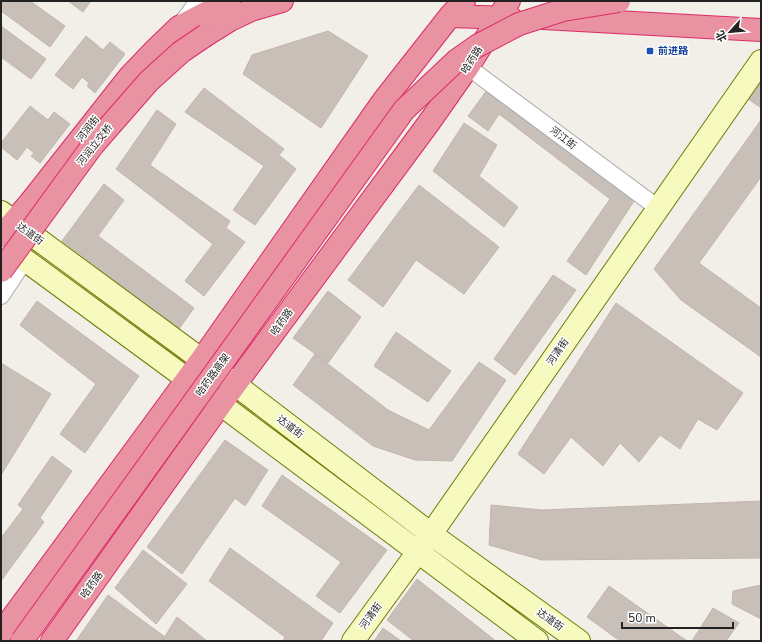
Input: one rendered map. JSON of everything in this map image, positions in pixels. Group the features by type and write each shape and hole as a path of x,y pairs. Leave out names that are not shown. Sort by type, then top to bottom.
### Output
{"highway":[{"name":"河润街","path":"5,223 34,198 130,76 153,52 179,27 229,1"},
{"name":"河润立交桥","path":"1,271 93,145 149,81 181,52 230,20 251,10 282,1"},
{"name":"哈药路高架","path":"22,641 404,110 457,60 477,46 519,24 563,10 619,1"},
{"path":"1,632 202,359 384,100 457,8 504,9 553,18 761,30"},
{"name":"哈药路","path":"52,641 220,405 468,68 504,9"}],"main road":[{"name":"河清街","path":"353,641 431,534 761,61"},
{"name":"达道街","path":"5,223 202,359 431,534 579,641"},
{"path":"1,244 187,379 537,641"}],"street":[{"name":"河润街","path":"179,27 198,1"},
{"name":"河江街","path":"468,68 658,208"},
{"path":"1,296 25,260"}],"building":[{"path":"1,1 30,1 65,26 50,47 1,11"},
{"path":"68,1 91,1 83,12"},
{"path":"1,26 46,59 31,79 1,57"},
{"path":"328,31 368,56 321,128 243,74 252,55"},
{"path":"86,36 103,50 110,42 125,54 95,93 87,86 89,83 82,77 73,89 55,75"},
{"path":"761,74 761,108 747,98"},
{"path":"204,88 284,149 279,155 296,169 255,225 233,210 264,166 185,112"},
{"path":"487,90 636,198 586,275 567,261 610,199 499,114 488,131 468,116"},
{"path":"30,106 48,120 54,112 70,124 40,163 31,156 34,153 27,147 17,160 1,147 1,143"},
{"path":"157,110 176,124 150,165 230,221 226,228 245,242 204,296 185,281 213,244 116,169"},
{"path":"761,120 761,177 699,263 761,308 761,357 681,300 654,269"},
{"path":"464,123 497,145 479,176 518,207 504,227 433,171"},
{"path":"104,184 124,200 98,236 194,308 179,329 62,241"},
{"path":"419,185 499,247 464,294 416,260 383,307 348,280"},
{"path":"553,275 576,290 515,375 494,359"},
{"path":"328,291 361,317 328,363 293,338"},
{"path":"37,301 139,376 85,453 60,434 96,384 20,325"},
{"path":"616,303 743,393 717,430 698,419 680,449 660,435 639,462 620,443 603,466 571,437 544,474 518,454"},
{"path":"396,332 451,371 428,402 374,366"},
{"path":"315,354 388,410 429,430 479,362 506,380 452,461 415,460 373,446 293,385"},
{"path":"1,363 51,394 1,475"},
{"path":"225,440 268,470 245,506 235,498 182,574 147,547"},
{"path":"52,456 72,471 40,518 44,522 1,581 1,538 23,509 18,505"},
{"path":"282,475 387,550 340,613 316,596 341,562 262,506"},
{"path":"761,501 761,558 542,560 489,545 491,505 542,510"},
{"path":"230,548 333,623 321,641 283,641 285,637 209,581"},
{"path":"143,550 187,584 156,624 115,588"},
{"path":"417,579 496,641 414,641 387,620"},
{"path":"761,585 761,619 732,604 733,591"},
{"path":"609,586 687,641 620,641 587,617"},
{"path":"108,595 165,637 162,641 76,641"},
{"path":"713,608 739,623 726,641 692,641"},
{"path":"177,617 207,641 162,641"},
{"path":"383,628 401,641 374,641"}],"place":[{"name":"前进路","path":"650,51"}]}
